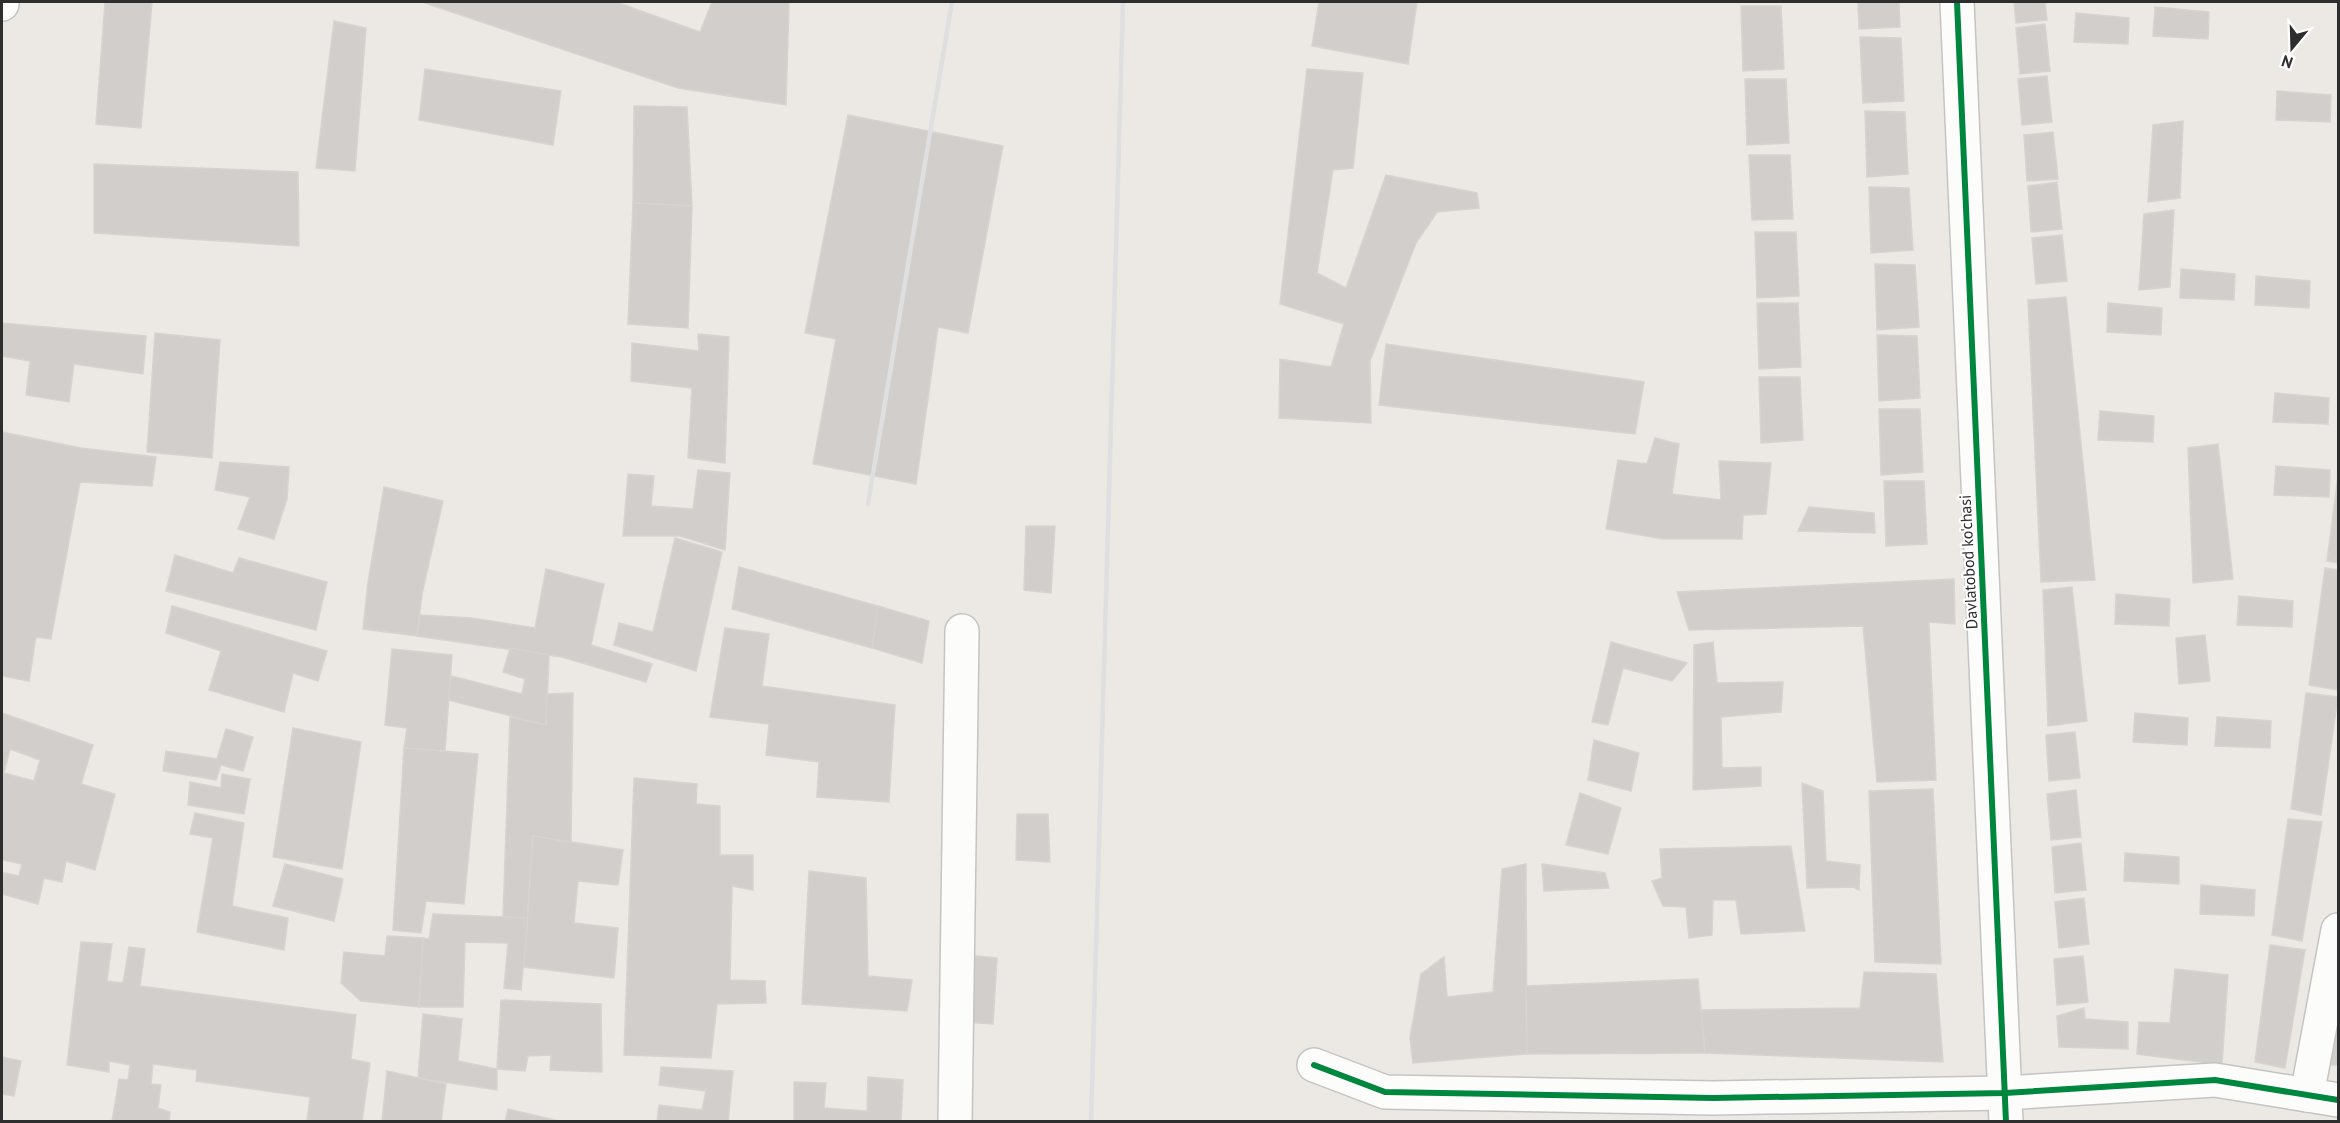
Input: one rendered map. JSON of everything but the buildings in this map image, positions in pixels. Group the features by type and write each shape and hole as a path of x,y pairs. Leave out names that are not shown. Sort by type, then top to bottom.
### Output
{"street":[{"name":"Davlatobod ko'chasi","path":"1957,2 2006,1107"},
{"path":"956,1122 962,631"},
{"path":"1314,1065 1385,1092 1713,1098 2006,1107 2215,1080 2323,1097 2338,930"}],"railway":[{"path":"868,504 952,2"},
{"path":"1091,1122 1123,2"}],"cycle path":[{"path":"1957,2 2006,1122"},
{"path":"1314,1065 1385,1092 1713,1098 2005,1093 2215,1080 2338,1100"}]}
